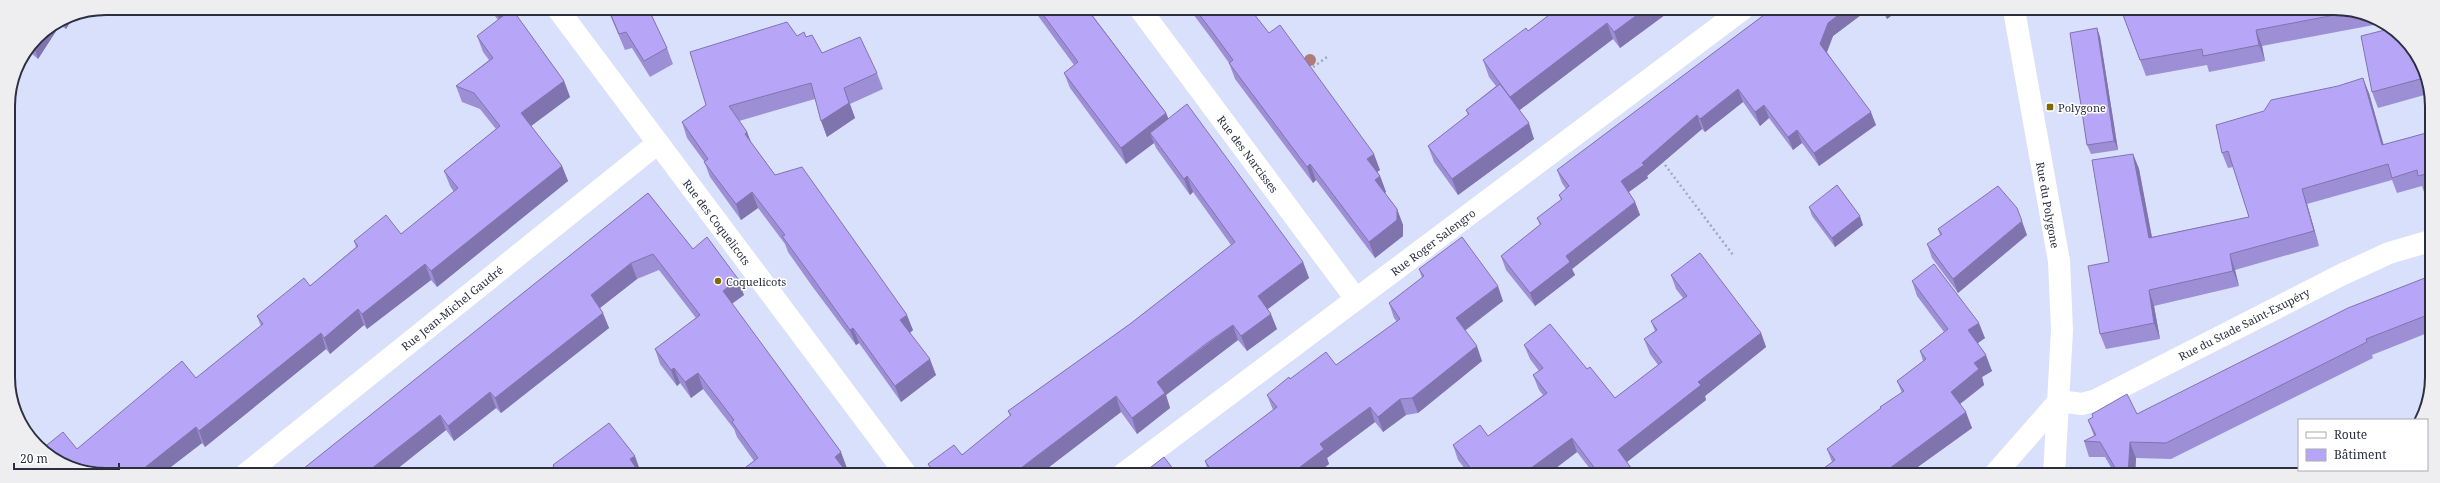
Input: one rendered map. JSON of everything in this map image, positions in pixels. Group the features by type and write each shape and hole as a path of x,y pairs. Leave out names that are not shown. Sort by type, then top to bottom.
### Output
{"street":[{"name":"Rue des Coquelicots","path":"562,15 902,468"},
{"name":"Rue des Narcisses","path":"1144,15 1356,299"},
{"name":"Rue Roger Salengro","path":"1130,468 1735,15"},
{"name":"Rue du Polygone","path":"2015,15 2059,261 2062,330 2054,468"},
{"name":"Rue Jean-Michel Gaudré","path":"253,468 658,143"},
{"name":"Rue du Stade Saint-Exupéry","path":"2059,402 2082,404 2096,400 2341,275 2390,253 2425,242"},
{"path":"2000,468 2059,402"}],"path":[{"path":"1309,70 1327,57"},
{"path":"1660,159 1732,255"}],"building":[{"path":"504,15 516,15 564,81 521,113 562,166 431,271 425,264 362,314 358,309 324,338 321,333 199,431 196,427 144,468 106,468 82,465 60,456 46,446 63,432 77,449 182,361 196,378 263,324 257,316 304,278 310,286 358,246 354,241 386,215 401,234 458,188 444,171 500,126 474,93 456,86 493,58 477,36"},
{"path":"611,15 651,15 667,48 644,61 626,32 619,34"},
{"path":"1043,15 1092,15 1166,113 1121,148 1064,73 1078,62"},
{"path":"1199,15 1255,15 1269,33 1280,25 1374,154 1367,159 1380,176 1375,180 1397,209 1397,220 1369,242 1310,164 1307,167 1229,63 1233,60"},
{"path":"1549,15 1637,15 1614,32 1607,23 1510,97 1483,60 1526,28 1528,31"},
{"path":"1764,15 1838,15 1828,23 1820,44 1871,112 1814,153 1797,130 1788,137 1764,105 1755,112 1738,89 1700,119 1697,115 1642,163 1644,165 1621,181 1635,202 1566,256 1570,262 1530,293 1501,256 1541,224 1537,218 1562,199 1559,195 1569,186 1557,170"},
{"path":"2123,15 2335,15 2256,30 2259,45 2203,56 2202,49 2140,60"},
{"path":"787,22 797,36 804,32 806,37 812,35 822,53 860,37 877,73 844,88 849,103 821,121 811,83 729,106 747,132 745,134 775,175 802,167 907,315 900,320 930,359 895,386 853,328 850,330 782,236 785,235 752,192 736,204 704,162 708,159 682,122 706,105 690,52"},
{"path":"2097,28 2114,141 2087,145 2070,33"},
{"path":"2385,30 2406,50 2413,60 2421,79 2372,92 2361,36"},
{"path":"2363,78 2382,145 2425,133 2425,174 2418,176 2417,170 2392,178 2388,164 2302,189 2314,231 2230,254 2233,271 2149,290 2154,323 2100,334 2088,266 2109,262 2092,160 2133,154 2149,238 2249,217 2228,151 2222,153 2216,125 2264,111 2271,100 2338,86"},
{"path":"1500,84 1529,123 1452,179 1428,146 1469,114 1466,110"},
{"path":"1187,104 1303,262 1258,296 1271,314 1241,336 1233,325 1207,343 1157,382 1165,393 1132,418 1116,396 1021,468 931,468 928,464 954,445 962,455 1011,415 1008,411 1130,324 1235,242 1187,176 1184,179 1150,133"},
{"path":"1837,185 1860,216 1832,238 1809,207"},
{"path":"1998,186 2017,208 2022,221 1953,279 1927,244 1942,234 1938,229"},
{"path":"648,193 693,249 707,237 738,279 723,291 841,452 835,457 843,468 747,468 746,467 758,458 732,422 734,420 698,373 685,382 674,368 671,370 655,349 700,315 653,254 631,263 591,295 603,313 495,398 490,392 448,426 440,415 372,468 304,468"},
{"path":"1462,237 1498,286 1456,318 1477,346 1412,398 1400,399 1378,417 1370,407 1320,444 1324,449 1299,468 1210,468 1205,461 1277,407 1267,395 1289,377 1290,379 1326,352 1336,365 1400,319 1389,303 1424,276 1419,269"},
{"path":"1700,253 1761,333 1698,382 1701,385 1618,450 1631,468 1594,468 1572,438 1531,468 1470,468 1453,445 1480,425 1488,436 1547,393 1533,375 1543,368 1524,345 1550,324 1587,369 1590,367 1615,398 1662,362 1644,339 1657,330 1651,321 1687,296 1671,275"},
{"path":"1934,264 1979,323 1968,330 1986,355 1974,363 1979,369 1951,392 1966,412 1890,468 1824,468 1835,460 1827,449 1881,408 1880,407 1904,391 1897,381 1926,359 1920,351 1948,329 1912,281"},
{"path":"2425,278 2425,316 2366,339 2367,342 2166,443 2130,442 2128,468 2115,468 2100,442 2084,441 2096,435 2088,420 2093,417 2092,414 2127,394 2137,414 2348,308"},
{"path":"609,423 635,456 630,459 636,468 552,468 554,466 553,465"},
{"path":"1164,457 1172,468 1150,468"}],"place":[{"name":"Polygone","path":"2050,107"},
{"name":"Coquelicots","path":"718,281"}]}
